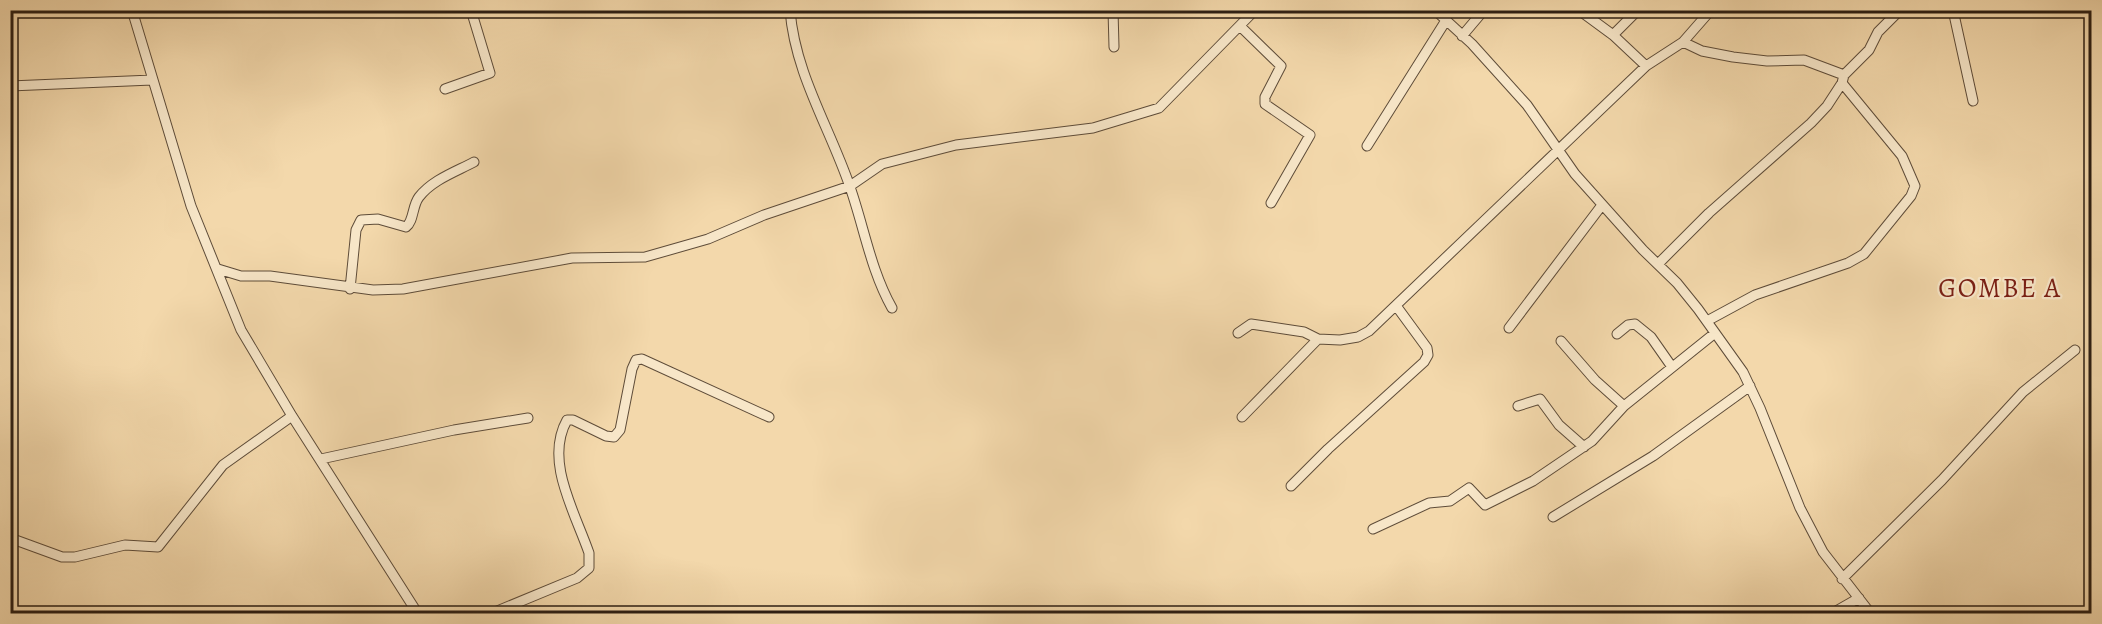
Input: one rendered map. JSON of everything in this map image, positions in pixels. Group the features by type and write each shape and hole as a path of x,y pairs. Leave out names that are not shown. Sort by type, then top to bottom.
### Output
{"street":[{"path":"132,10 191,206 241,330 292,416 418,614"},
{"path":"445,89 490,73 471,10"},
{"path":"790,10 796,49 812,97 849,186 882,291 892,308"},
{"path":"1113,10 1114,47"},
{"path":"218,269 241,276 270,276 350,289 403,289 572,258 645,257 708,239 764,215 849,186 882,165 956,145 1093,128 1159,108 1196,73 1255,10"},
{"path":"1435,10 1527,105 1558,150 1602,205 1643,250 1677,282 1707,321 1750,386 1800,508 1823,552 1871,614"},
{"path":"1462,36 1484,10"},
{"path":"1578,10 1613,35 1646,66"},
{"path":"1613,35 1638,10"},
{"path":"1238,333 1251,324 1304,332 1318,339 1358,337 1382,322 1646,66 1683,42 1711,10"},
{"path":"1659,263 1725,199 1811,123 1827,106 1843,79 1869,50 1878,32 1900,10"},
{"path":"1953,10 1973,101"},
{"path":"1367,146 1419,68 1445,22"},
{"path":"1241,27 1281,66 1265,97 1264,104 1310,135 1271,202"},
{"path":"1683,42 1702,51 1733,57 1778,62 1804,60 1843,79 1902,156 1915,186 1911,196 1864,254 1813,276 1755,295 1707,321"},
{"path":"10,86 152,80"},
{"path":"350,289 356,230 360,220 378,219 396,225 409,225 415,204 423,192 441,179 474,162"},
{"path":"1509,328 1602,205"},
{"path":"1291,486 1328,449 1424,362 1428,355 1427,348 1397,307"},
{"path":"1617,334 1628,325 1635,324 1651,337 1672,367"},
{"path":"1373,529 1429,503 1450,501 1468,488 1485,505 1533,481 1584,447 1624,406 1715,333"},
{"path":"1242,417 1318,339"},
{"path":"1561,341 1595,381 1624,406"},
{"path":"1842,579 1942,480 2023,392 2075,350"},
{"path":"490,614 577,578 589,567 589,553 558,465 559,443 567,420 573,420 606,436 614,437 620,430 632,369 636,360 642,359 769,417"},
{"path":"1553,517 1653,456 1750,386"},
{"path":"1518,406 1540,399 1559,425 1584,447"},
{"path":"10,538 62,556 75,557 125,545 158,547 177,526 210,477 223,465 292,416"},
{"path":"321,459 422,436 528,418"},
{"path":"1831,614 1859,598"}],"district":[{"name":"GOMBE A","path":"2000,288"}]}
